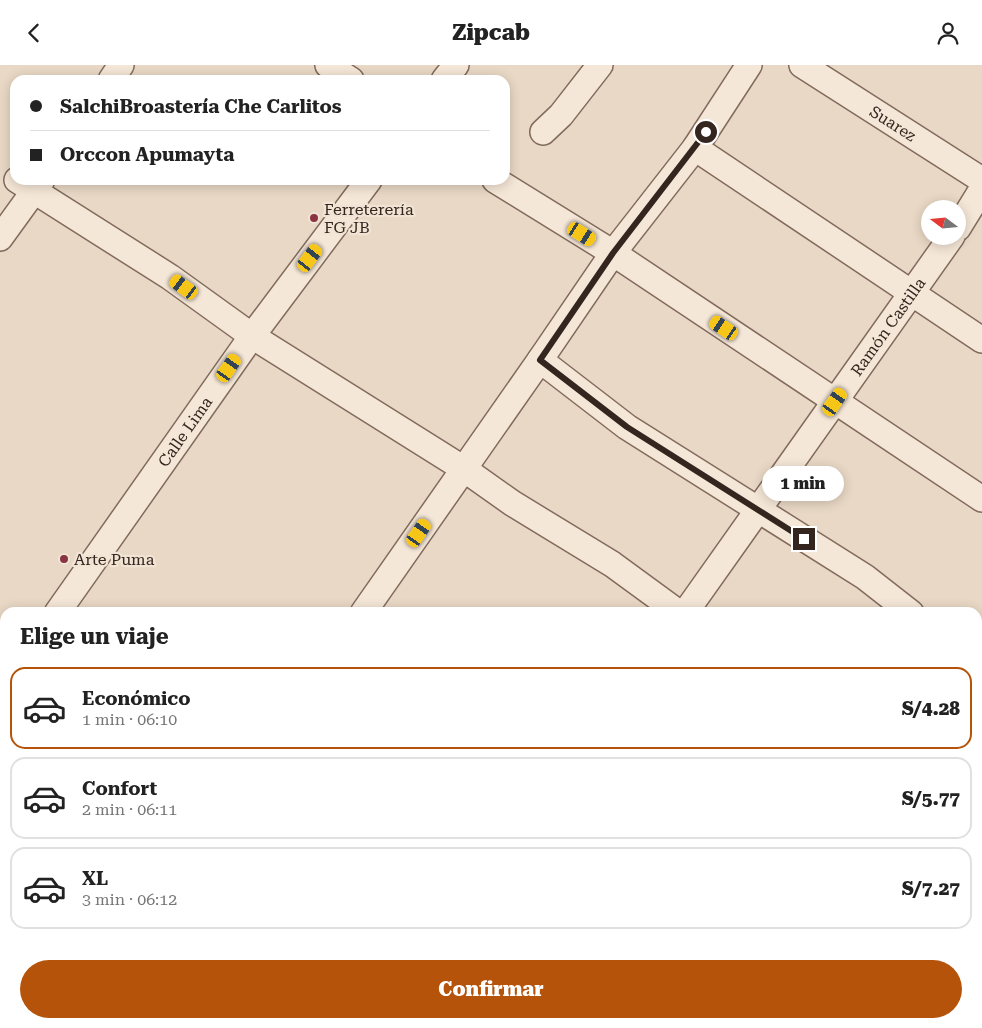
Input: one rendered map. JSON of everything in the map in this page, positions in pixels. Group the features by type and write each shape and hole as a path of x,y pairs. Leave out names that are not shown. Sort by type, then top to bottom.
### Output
{"street":[{"path":"328,65 343,75"},
{"path":"448,75 456,65"},
{"path":"543,132 561,115 600,65"},
{"path":"367,607 613,253 695,148 750,65"},
{"name":"Suarez","path":"802,65 982,180"},
{"path":"695,148 982,340"},
{"path":"0,237 26,185"},
{"path":"32,185 170,277 252,336 464,469 512,503 612,564 670,607"},
{"name":"Calle Lima","path":"61,607 252,336 364,185"},
{"path":"503,185 613,253 982,499"},
{"path":"966,215 982,189"},
{"name":"Ramón Castilla","path":"688,607 913,294 946,245"},
{"path":"540,360 627,427 865,577 903,607"}],"place":[{"name":"Ferreterería FG JB","path":"314,218"},
{"name":"Arte Puma","path":"64,559"}],"route":[{"path":"706,132 613,253 540,360 627,427 804,539"}]}
